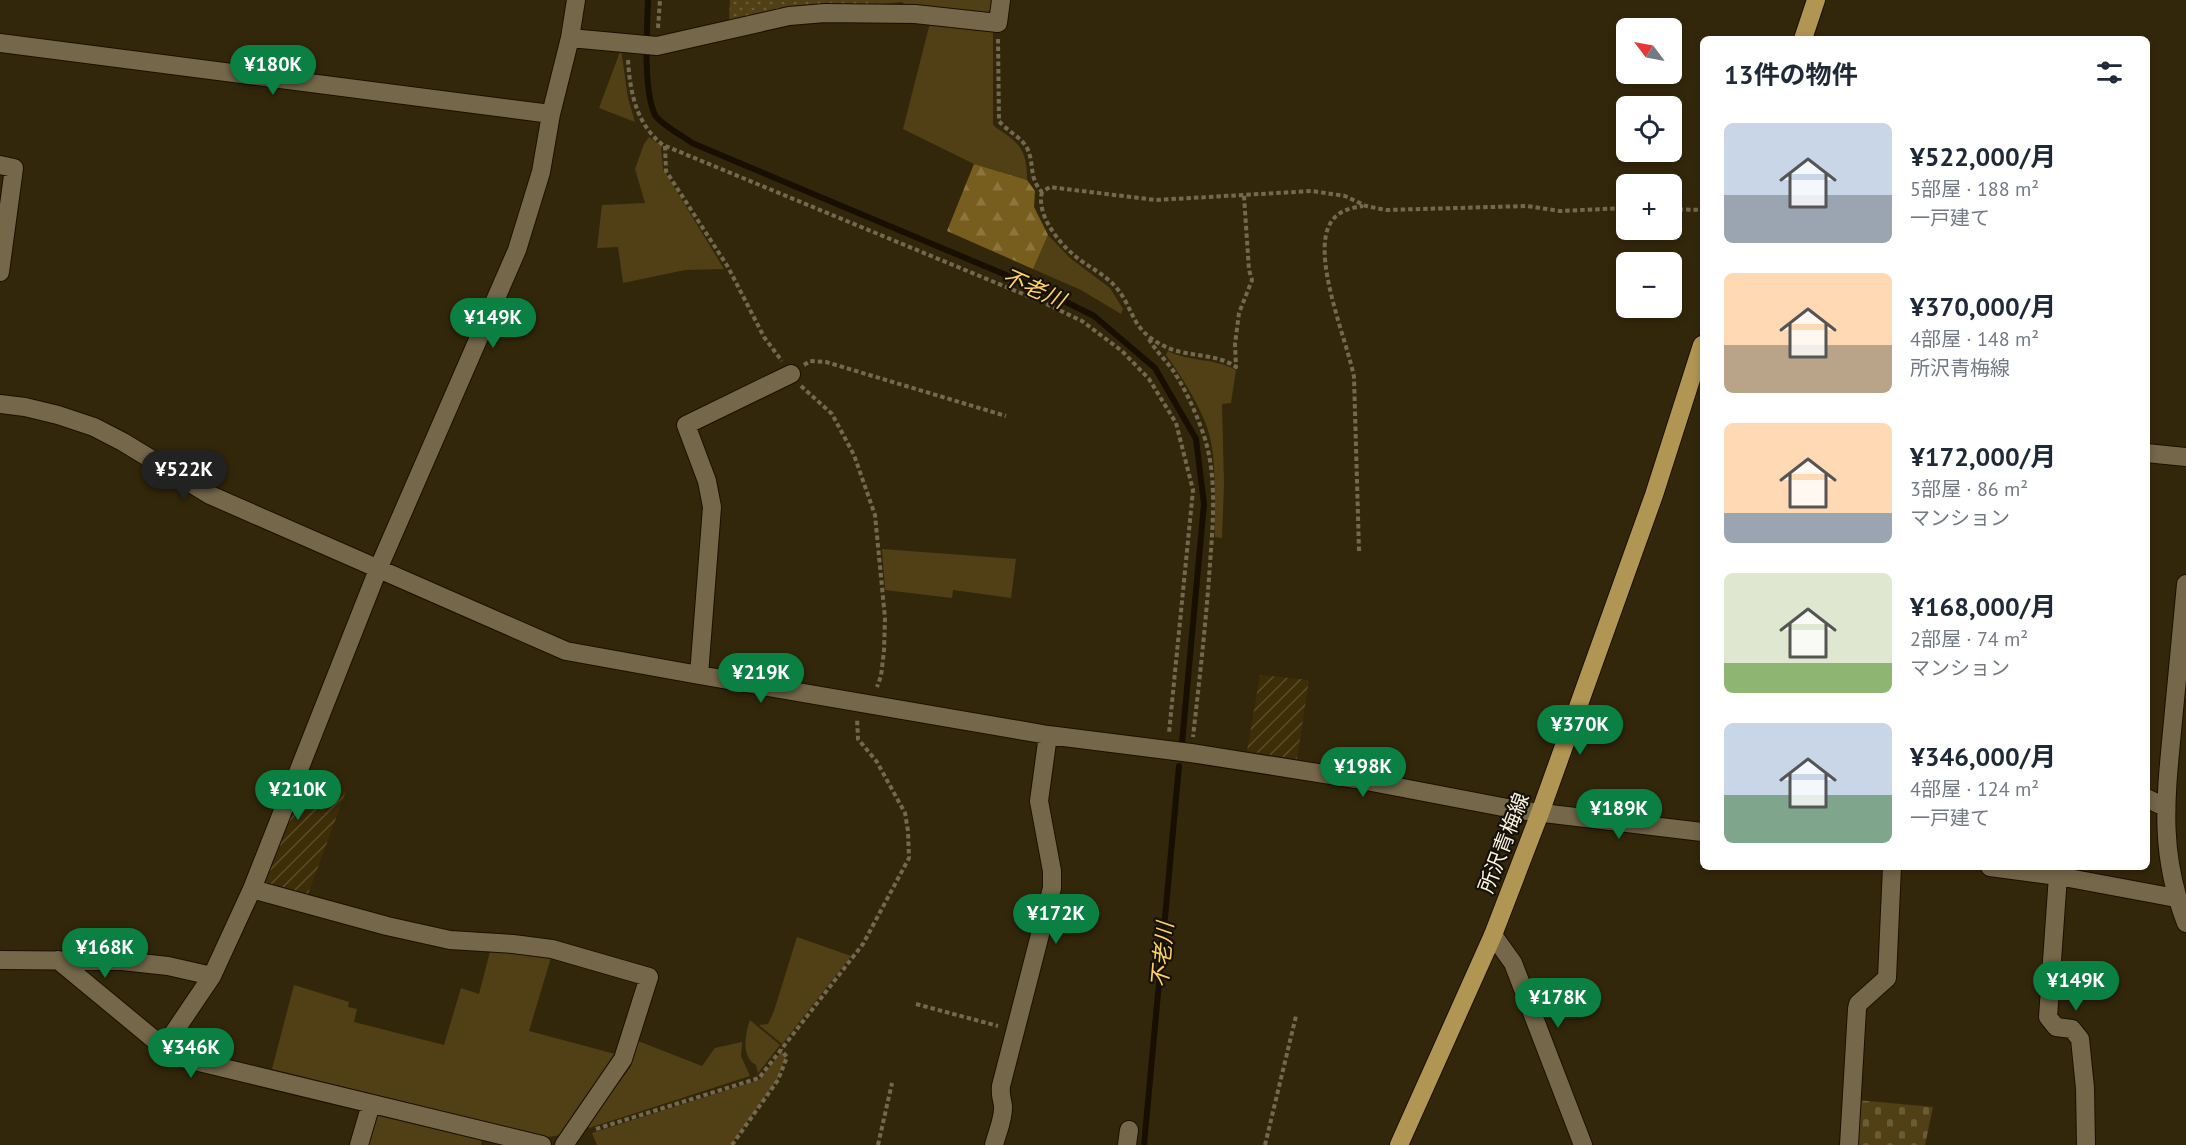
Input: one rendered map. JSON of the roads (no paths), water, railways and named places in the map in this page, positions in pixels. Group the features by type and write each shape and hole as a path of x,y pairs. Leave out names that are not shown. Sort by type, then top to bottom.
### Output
{"main road":[{"path":"1804,36 1816,0"},
{"name":"所沢青梅線","path":"1399,1145 1493,935 1540,813 1654,495 1700,352"}],"street":[{"path":"164,1047 212,976 252,889 379,567 517,250 542,172 551,114 570,38 576,0"},
{"path":"570,38 657,46 789,16 825,13 915,14 998,22 1001,0"},
{"path":"0,43 551,114"},
{"path":"0,165 14,168 0,272"},
{"path":"699,675 712,507 707,481 686,425 791,374"},
{"path":"0,404 58,415 94,427 210,495 379,567 566,651 1048,735 1191,753 1356,779 1540,813 1700,832"},
{"path":"2150,454 2186,458"},
{"path":"2186,584 2165,807 2167,854 2176,898 2186,923"},
{"path":"994,1145 1003,1104 1000,1096 1001,1086 1052,888 1052,871 1039,801 1048,735"},
{"path":"2150,800 2165,807"},
{"path":"1849,1145 1857,1009 1858,1004 1887,978 1892,870"},
{"path":"2013,870 2176,898"},
{"path":"2058,876 2048,1017 2056,1027 2072,1029 2080,1039 2085,1088 2086,1145"},
{"path":"252,889 387,926 450,940 552,949 649,977 623,1059 567,1141"},
{"path":"1493,935 1513,963 1583,1145"},
{"path":"0,960 122,961 168,966 212,976"},
{"path":"58,960 174,1056 542,1145"},
{"path":"359,1145 371,1104"}],"waterway":[{"name":"不老川","path":"648,0 649,91 655,115 667,126 692,143 1044,291 1094,316 1155,368 1196,439 1204,504 1182,743"},
{"name":"不老川","path":"1144,1145 1179,766"}]}
